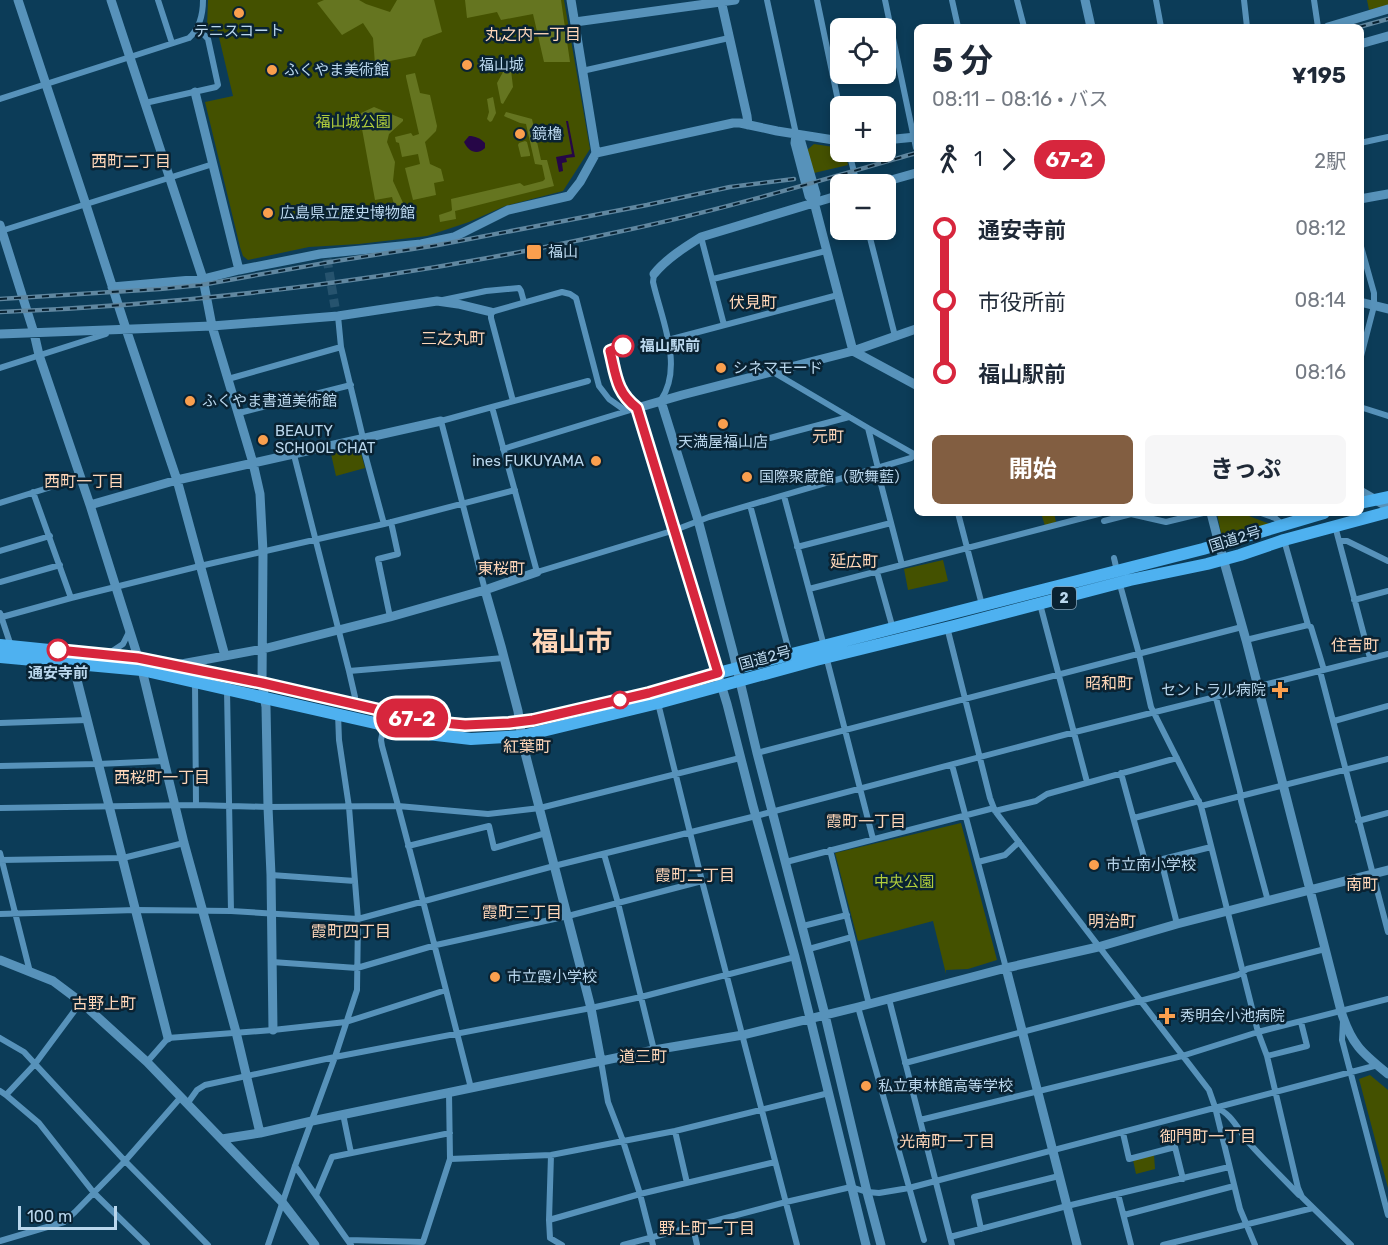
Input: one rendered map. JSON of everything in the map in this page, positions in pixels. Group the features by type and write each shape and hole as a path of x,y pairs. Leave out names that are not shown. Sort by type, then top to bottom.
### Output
{"highway":[{"path":"1364,502 1388,497"},
{"name":"国道2号","path":"0,657 73,664 174,665 432,722 465,725 520,722 738,675 825,652 947,628 1040,604 1117,571 1207,564 1284,540 1388,512"},
{"name":"国道2号","path":"738,675 790,655 825,652 893,629 1219,544 1314,516"},
{"name":"国道2号","path":"5,645 105,655 227,690 419,732 471,738 522,736 658,703 720,679"}],"street":[{"path":"18,0 177,480 225,656"},
{"path":"111,0 203,279 212,326 239,413 260,494 262,683 266,707 273,1030"},
{"path":"158,0 172,43"},
{"path":"0,99 189,38 198,28 203,11 203,0"},
{"path":"112,287 203,279 239,270 326,256 421,244 454,237 508,210 569,196 580,182 596,153 571,0"},
{"path":"575,22 735,0"},
{"path":"766,0 795,134 801,142 816,194 814,202 853,351 914,384"},
{"path":"817,0 837,96"},
{"path":"885,0 914,133"},
{"path":"952,0 957,24"},
{"path":"1017,0 1023,24"},
{"path":"1085,0 1090,24"},
{"path":"1156,0 1160,24"},
{"path":"1244,0 1247,24"},
{"path":"1314,0 1318,24"},
{"path":"722,1 748,125"},
{"path":"1338,24 1388,9"},
{"path":"145,102 218,85 208,39 198,28"},
{"path":"1364,43 1388,36"},
{"path":"582,71 729,38"},
{"path":"195,92 239,270"},
{"path":"596,153 732,124 830,139"},
{"path":"896,139 914,138"},
{"path":"1364,142 1388,138"},
{"path":"213,164 1,229 39,355 90,505 140,664 260,1133"},
{"path":"896,179 914,174"},
{"path":"1364,199 1388,194"},
{"path":"661,400 666,393 672,362 653,282 654,274 658,269 700,237 830,198"},
{"path":"700,237 724,325"},
{"path":"871,240 895,336"},
{"path":"713,279 826,250"},
{"path":"1364,257 1374,293 1374,306 1364,345"},
{"path":"0,334 212,326 437,301 486,291 519,288 524,302"},
{"path":"437,301 491,312 562,292 570,294 576,298 599,386 609,399 626,411"},
{"path":"668,340 838,295"},
{"path":"1364,303 1388,309"},
{"path":"337,312 341,347 363,438 362,443 398,554 378,559 390,617"},
{"path":"491,312 513,401"},
{"path":"0,368 106,334 106,330"},
{"path":"503,448 661,400 853,351 914,330"},
{"path":"228,379 341,347"},
{"path":"773,372 914,453"},
{"path":"90,505 177,480 441,421 588,381"},
{"path":"239,413 351,386"},
{"path":"661,400 698,520 809,949 867,1192 882,1245"},
{"path":"492,407 537,572"},
{"path":"637,408 720,679 795,957 866,1245"},
{"path":"1364,408 1388,416"},
{"path":"770,438 849,417"},
{"path":"441,421 504,658 520,722 523,745 591,1008 608,1102 640,1194 653,1245"},
{"path":"868,428 902,565"},
{"path":"294,455 349,671 355,697 353,705"},
{"path":"174,665 263,649 485,591 537,572 675,530 698,520 911,458 914,455"},
{"path":"0,503 80,478"},
{"path":"5,645 1,615 387,523 515,490"},
{"path":"33,492 71,598"},
{"path":"1364,493 1388,507"},
{"path":"784,496 873,839"},
{"path":"750,505 790,655"},
{"path":"959,516 982,605"},
{"path":"1140,516 1166,522 1191,516"},
{"path":"1213,516 1342,1015 1354,1042 1388,1074"},
{"path":"1268,516 1284,525"},
{"path":"809,589 1103,517"},
{"path":"797,548 891,523"},
{"path":"1335,526 1370,658"},
{"path":"0,551 50,536"},
{"path":"1284,540 1308,625 1311,627 1358,821 1388,932"},
{"path":"1339,540 1388,561"},
{"path":"0,582 60,565"},
{"path":"1117,571 1151,707 1200,804 1302,1197"},
{"path":"877,572 893,629"},
{"path":"1354,600 1388,591"},
{"path":"1040,604 1087,782"},
{"path":"944,615 994,809 1209,1090 1240,1209 1255,1245"},
{"path":"1246,640 1308,625"},
{"path":"758,753 1242,627"},
{"path":"105,655 123,645 129,632"},
{"path":"0,914 136,910 231,911 358,919 423,900 1075,732 1388,654"},
{"path":"349,671 504,658"},
{"path":"73,664 168,1038"},
{"path":"195,681 196,805"},
{"path":"227,690 231,911"},
{"path":"1216,698 1268,901"},
{"path":"658,703 797,1245"},
{"path":"1334,721 1388,706"},
{"path":"268,1245 357,990 358,919 349,807 339,740 338,714"},
{"path":"0,723 87,720"},
{"path":"384,724 382,746 436,945 471,1088"},
{"path":"0,808 196,805 229,807 398,806 488,814 540,808 740,758"},
{"path":"786,862 965,815 1036,801 1047,794 1177,758"},
{"path":"1134,818 1284,786 1388,760"},
{"path":"0,766 164,761"},
{"path":"952,765 1077,1245"},
{"path":"1121,773 1147,863 1211,847"},
{"path":"1358,821 1388,813"},
{"path":"408,846 489,826 494,848 546,832"},
{"path":"978,862 1005,855 1019,842"},
{"path":"30,972 1,857 123,858 184,843"},
{"path":"830,850 869,1004"},
{"path":"604,854 654,1050"},
{"path":"1161,860 1178,924"},
{"path":"222,1139 654,1050 743,1035 1388,870"},
{"path":"271,875 355,881"},
{"path":"272,963 357,968 436,945 568,916 702,881"},
{"path":"803,926 847,915"},
{"path":"809,949 852,937"},
{"path":"905,1063 1238,975 1246,969 1325,949"},
{"path":"0,1241 64,1222 184,1101 205,1085 335,1057 591,1008 795,957"},
{"path":"0,960 52,981 81,1002 147,1062 222,1139 282,1202 315,1245"},
{"path":"147,1062 168,1038 346,1022 446,990"},
{"path":"889,999 952,1245"},
{"path":"920,1120 1182,1056 1258,1032 1342,1015 1388,999"},
{"path":"81,1002 35,1064 3,1093 39,1123 94,1193 147,1245"},
{"path":"858,1007 924,1240"},
{"path":"1342,1015 1342,1040 1388,1215"},
{"path":"1267,1056 1307,1046 1301,1022"},
{"path":"0,1038 24,1053 125,1161 208,1245"},
{"path":"623,1245 851,1187 879,1193 936,1182 1378,1065"},
{"path":"295,1166 350,1242 423,1244 450,1159 449,1093"},
{"path":"450,1159 551,1155 675,1131 829,1093"},
{"path":"1215,1107 1228,1115 1250,1143 1351,1245"},
{"path":"343,1114 351,1153"},
{"path":"675,1131 687,1183"},
{"path":"1123,1132 1129,1159 1175,1147 1183,1179"},
{"path":"316,1195 332,1157 450,1133"},
{"path":"551,1155 550,1238 562,1245"},
{"path":"549,1220 640,1194 775,1162"},
{"path":"950,1237 1230,1167"},
{"path":"981,1229 974,1197 1059,1176"},
{"path":"1124,1215 1234,1186"},
{"path":"1118,1194 1131,1245"},
{"path":"1163,1245 1313,1208"},
{"path":"693,1227 698,1245"}],"green space":[{"name":"福山城公園","path":"208,0 564,0 590,149 563,191 505,206 469,222 427,236 309,247 248,260 243,256 240,247 205,102 233,96 217,29 211,32 207,28"},
{"path":"324,0 359,0 390,12 397,0 434,0 442,32 423,39 415,56 375,64 373,38 363,23 342,35 317,3"},
{"path":"465,0 561,0 570,62 544,62 533,14 501,20 497,12 467,18"},
{"path":"1367,0 1388,0 1388,5 1369,10"},
{"path":"511,70 513,87 503,104 497,83 503,72"},
{"path":"415,73 420,93 430,95 437,126 436,131 425,142 430,164 441,169 444,181 434,183 436,195 413,200 405,168 420,164 418,154 402,157 395,137 411,133 413,136 419,134 406,77 406,75"},
{"path":"493,97 496,113 490,122 487,119 489,112 487,99"},
{"path":"374,107 403,119 389,134 387,142 395,162 393,181 410,213 396,211 392,197 375,200 360,118 361,113"},
{"path":"506,112 532,119 541,160 547,160 554,186 455,211 456,219 440,222 439,215 452,210 451,199 520,183 524,186 545,179 542,165 535,164 526,124 504,116"},
{"path":"525,141 530,156 521,157 518,145"},
{"path":"814,144 830,146 830,162 847,162 848,165 814,173 807,150"},
{"path":"359,446 365,468 336,476 331,454"},
{"path":"1042,516 1055,516 1056,522 1045,526"},
{"path":"1218,516 1249,516 1273,525 1222,538"},
{"path":"943,560 948,581 908,590 904,569"},
{"name":"中央公園","path":"961,823 997,960 968,969 946,970 946,974 933,921 858,941 835,853"},
{"path":"1370,1075 1388,1090 1388,1188 1359,1079"},
{"path":"1154,1155 1155,1169 1136,1174 1133,1160"}],"shaded area":[{"path":"566,121 568,121 575,157 566,158 567,162 562,163 563,171 559,172 556,157 572,154"},
{"path":"469,136 485,143 485,148 479,152 470,150 464,142"}],"tunnel":[{"path":"327,259 335,307"}],"railway":[{"path":"1364,26 1388,19"},
{"path":"0,312 231,295 461,263 689,216 914,154"},
{"path":"0,299 201,285 438,245 730,187 794,179"}],"bus line":[{"name":"67-2","path":"58,650 138,658 262,683 432,722 465,725 533,720 649,693 718,673 637,408 620,391 610,351 623,346"}],"place":[{"name":"テニスコート","path":"239,13"},
{"name":"福山城","path":"467,65"},
{"name":"ふくやま美術館","path":"272,70"},
{"name":"鏡櫓","path":"520,134"},
{"name":"広島県立歴史博物館","path":"268,213"},
{"name":"福山","path":"534,252"},
{"name":"福山駅前","path":"623,346"},
{"name":"シネマモード","path":"721,368"},
{"name":"ふくやま書道美術館","path":"190,401"},
{"name":"天満屋福山店","path":"723,424"},
{"name":"BEAUTY SCHOOL CHAT","path":"263,440"},
{"name":"ines FUKUYAMA","path":"596,461"},
{"name":"国際聚蔵館（歌舞藍）","path":"747,477"},
{"name":"通安寺前","path":"58,650"},
{"name":"セントラル病院","path":"1280,690"},
{"name":"市立南小学校","path":"1094,865"},
{"name":"市立霞小学校","path":"495,977"},
{"name":"秀明会小池病院","path":"1167,1016"},
{"name":"私立東林館高等学校","path":"866,1086"}],"district":[{"name":"丸之内一丁目","path":"533,34"},
{"name":"西町二丁目","path":"131,161"},
{"name":"伏見町","path":"753,302"},
{"name":"三之丸町","path":"453,338"},
{"name":"元町","path":"828,436"},
{"name":"西町一丁目","path":"84,481"},
{"name":"延広町","path":"854,561"},
{"name":"東桜町","path":"501,568"},
{"name":"福山市","path":"572,642"},
{"name":"住吉町","path":"1355,645"},
{"name":"昭和町","path":"1109,683"},
{"name":"紅葉町","path":"527,746"},
{"name":"西桜町一丁目","path":"162,777"},
{"name":"霞町一丁目","path":"866,821"},
{"name":"霞町二丁目","path":"695,875"},
{"name":"南町","path":"1362,884"},
{"name":"霞町三丁目","path":"522,912"},
{"name":"明治町","path":"1112,921"},
{"name":"霞町四丁目","path":"351,931"},
{"name":"古野上町","path":"104,1003"},
{"name":"道三町","path":"643,1056"},
{"name":"御門町一丁目","path":"1208,1136"},
{"name":"光南町一丁目","path":"947,1141"},
{"name":"野上町一丁目","path":"707,1228"}]}
